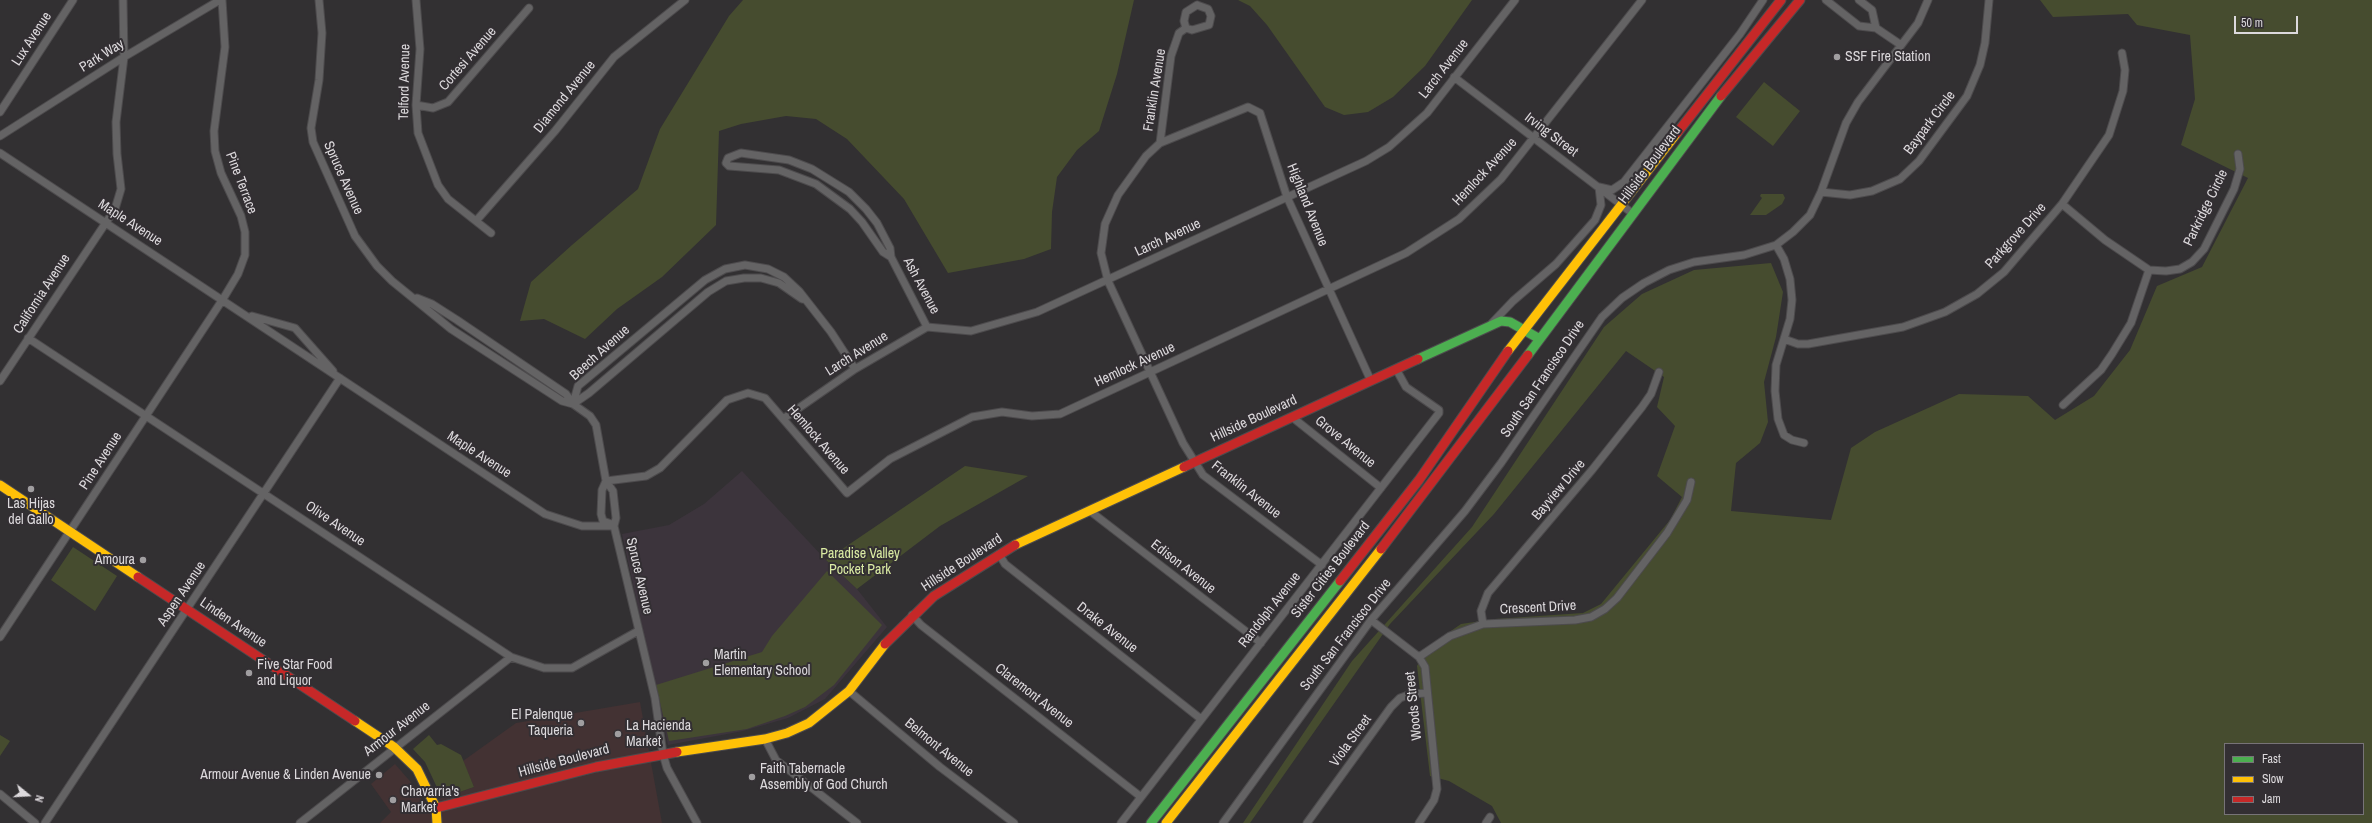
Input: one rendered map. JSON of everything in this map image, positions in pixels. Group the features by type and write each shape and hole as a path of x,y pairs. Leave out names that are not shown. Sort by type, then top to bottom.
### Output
{"main road":[{"name":"Hillside Boulevard","path":"1525,328 1781,0"},
{"name":"Hillside Boulevard","path":"436,808 596,767 663,754 765,739 787,733 809,723 849,691 892,636 912,615 960,578 999,554 1491,324 1501,321 1510,322 1525,328 1538,338 1697,126 1800,0"},
{"name":"Sister Cities Boulevard","path":"1151,823 1419,480 1462,415 1525,328"},
{"name":"Sister Cities Boulevard","path":"1166,823 1429,488 1538,338"},
{"name":"Linden Avenue","path":"0,485 394,747 417,769 436,808 436,823"}],"street":[{"name":"Lux Avenue","path":"0,112 73,0"},
{"name":"California Avenue","path":"0,381 115,209 122,189 116,154 116,122 124,57 123,0"},
{"name":"Park Way","path":"0,136 124,57 221,0"},
{"name":"Pine Terrace","path":"221,0 225,47 214,131 215,150 221,173 241,216 246,232 245,255 238,274 223,299"},
{"name":"Spruce Avenue","path":"319,0 322,33 319,80 311,128 313,142 355,236 377,266 451,329 562,401 573,404"},
{"name":"Telford Avenue","path":"416,0 420,49 416,106 418,133 438,185 448,199 491,233"},
{"name":"Diamond Avenue","path":"476,221 555,131 614,57 685,0"},
{"name":"Larch Avenue","path":"783,419 855,369 927,327 971,331 1037,312 1108,281 1366,161 1389,147 1427,112 1515,0"},
{"name":"Hemlock Avenue","path":"606,481 646,476 660,468 727,400 736,395 748,393 765,398 847,493 890,460 972,417 1002,412 1032,416 1060,414 1406,253 1460,219 1491,189 1534,138 1642,0"},
{"name":"Hillside Boulevard","path":"1491,324 1513,301 1556,264 1595,220 1601,205 1599,187 1612,190 1624,182 1740,34 1751,15 1763,0"},
{"path":"1826,0 1859,26 1876,28 1901,46"},
{"path":"1859,0 1872,10 1876,28"},
{"name":"South San Francisco Drive","path":"1223,823 1371,620 1465,511 1501,463 1602,317 1617,303 1644,283 1669,270 1694,262 1744,255 1776,245 1793,232 1810,215 1821,192 1846,123 1858,102 1918,23 1928,0"},
{"name":"Baypark Circle","path":"1821,192 1850,194 1872,191 1900,179 1919,161 1967,96 1979,67 1983,50 1989,0"},
{"name":"Cortesi Avenue","path":"416,106 432,108 448,102 529,8"},
{"name":"Franklin Avenue","path":"1186,28 1179,33 1171,56 1160,143 1146,156 1118,195 1105,224 1101,253 1108,281 1194,463 1211,482 1322,565"},
{"name":"Parkgrove Drive","path":"1784,339 1798,344 1813,343 1903,327 1945,312 1977,294 2004,272 2062,204 2109,135 2123,91 2125,70 2122,53"},
{"name":"Irving Street","path":"1454,77 1632,213"},
{"name":"Highland Avenue","path":"1160,143 1248,107 1260,113 1287,197 1371,381"},
{"name":"Maple Avenue","path":"0,153 223,299 545,514 582,526 614,526"},
{"name":"Ash Avenue","path":"891,257 883,252 862,222 834,195 816,184 779,170 729,166 726,163 733,155 741,154 782,159 812,169 849,192 866,209 877,223 890,248 891,257 927,327"},
{"name":"Parkridge Circle","path":"2149,270 2166,271 2180,269 2192,262 2204,250 2234,189 2240,169 2238,154"},
{"path":"779,170 782,159"},
{"path":"2062,204 2105,240 2149,270 2131,323 2112,354 2101,370 2063,405"},
{"path":"1776,245 1784,259 1790,279 1792,300 1790,319 1776,365 1775,391 1778,419 1784,435 1792,440 1804,443"},
{"name":"Beech Avenue","path":"573,404 578,386 705,280 725,269 745,265 768,269 784,277 799,291 802,299"},
{"name":"Beech Avenue","path":"573,404 589,393 708,292 726,281 744,278 761,278 779,283 802,299 831,332 855,369"},
{"name":"Spruce Avenue","path":"411,296 432,304 566,394 573,404 590,416 596,425 606,481 613,491 616,518 614,526 655,698 663,754 667,768 697,823"},
{"name":"Pine Avenue","path":"0,637 223,299"},
{"name":"Maple Avenue","path":"246,315 295,328 340,378"},
{"name":"Olive Avenue","path":"28,338 146,414 511,657 544,668 572,668 590,660 638,631"},
{"name":"Randolph Avenue","path":"1121,823 1439,413 1439,410 1406,387 1396,369"},
{"name":"Bayview Drive","path":"1483,624 1481,611 1488,593 1592,470 1633,418 1651,394 1659,372"},
{"name":"Aspen Avenue","path":"45,823 340,378"},
{"name":"Grove Avenue","path":"1292,417 1381,488"},
{"name":"Spruce Avenue","path":"606,481 602,490 601,514 603,521 614,526"},
{"name":"Crescent Drive","path":"1419,658 1450,636 1483,624 1575,620 1592,617 1605,609 1617,598 1666,533 1688,500 1690,482"},
{"name":"Edison Avenue","path":"1090,511 1261,643"},
{"name":"Drake Avenue","path":"999,554 1005,564 1201,719"},
{"name":"Claremont Avenue","path":"912,615 921,625 1141,797"},
{"name":"Woods Street","path":"1371,620 1419,658 1424,667 1428,693 1437,789 1434,800 1419,823"},
{"name":"Armour Avenue","path":"300,823 394,747 511,657"},
{"name":"Belmont Avenue","path":"849,691 940,767 1014,823"},
{"name":"Viola Street","path":"1307,823 1391,707 1400,698 1411,694 1428,693"},
{"path":"765,739 776,760 857,823"},
{"path":"0,794 35,823"}],"shaded area":[{"path":"742,471 826,560 857,589 887,627 825,699 788,718 743,731 668,745 622,534 669,525 704,504"},
{"path":"640,702 662,823 380,823 391,812 371,784 395,764 415,787 424,804 474,787 463,761 516,723"}],"green space":[{"path":"743,0 1134,0 1117,74 1099,131 1077,150 1057,177 1052,212 1051,249 1024,259 948,273 904,199 847,139 816,119 786,116 741,124 719,131 716,225 662,277 617,309 585,339 544,319 520,321 531,282 638,189 660,129 729,16"},
{"path":"1238,0 1472,0 1425,66 1393,97 1368,112 1344,115 1325,107 1267,25 1250,6"},
{"path":"2040,0 2372,0 2372,823 1501,823 1492,806 1449,781 1430,776 1417,666 1426,648 1461,624 1495,619 1583,613 1601,604 1670,520 1682,497 1657,476 1675,426 1657,407 1664,377 1626,351 1494,514 1390,624 1250,823 1243,823 1352,661 1472,527 1604,327 1642,294 1694,270 1771,263 1783,292 1776,337 1764,382 1768,422 1760,443 1736,463 1731,511 1831,520 1851,448 1875,432 1959,394 2028,396 2055,420 2094,396 2130,350 2157,286 2202,267 2248,178 2181,145 2195,99 2190,35 2137,25 2128,14 2053,17"},
{"path":"1764,82 1800,111 1773,146 1736,117"},
{"path":"1761,194 1783,194 1785,198 1782,204 1766,215 1750,215 1762,198 1760,196"},
{"name":"Paradise Valley Pocket Park","path":"965,466 1028,476 940,526 857,589 826,560"},
{"path":"73,547 117,576 95,611 51,580"},
{"path":"827,571 882,625 834,685 805,707 785,716 747,729 669,741 656,685 762,652 772,636"},
{"path":"0,735 10,741 0,756"},
{"path":"429,735 437,745 441,744 461,755 474,787 442,798 425,762 413,749"}],"traffic: fast":[{"path":"1528,355 1721,96"},
{"path":"1418,359 1501,321 1510,322 1538,338"},
{"path":"1151,823 1340,581"}],"traffic: slow":[{"path":"1508,351 1677,133"},
{"path":"1015,545 1184,467"},
{"path":"0,485 138,577"},
{"path":"1166,823 1381,549"},
{"path":"677,752 765,739 787,733 809,723 849,691 885,644"},
{"path":"355,721 394,747 417,769 436,808 437,823"}],"traffic: jam":[{"path":"1677,133 1781,0"},
{"path":"1721,96 1800,0"},
{"path":"1340,581 1419,480 1508,351"},
{"path":"1381,549 1528,355"},
{"path":"1184,467 1418,359"},
{"path":"885,644 934,596 1015,545"},
{"path":"138,577 355,721"},
{"path":"436,808 596,767 677,752"}],"place":[{"name":"SSF Fire Station","path":"1837,57"},
{"name":"Las Hijas del Gallo","path":"31,489"},
{"name":"Amoura","path":"143,560"},
{"name":"Martin Elementary School","path":"706,663"},
{"name":"Five Star Food and Liquor","path":"249,673"},
{"name":"El Palenque Taqueria","path":"581,723"},
{"name":"La Hacienda Market","path":"618,734"},
{"name":"Armour Avenue & Linden Avenue","path":"379,775"},
{"name":"Faith Tabernacle Assembly of God Church","path":"752,777"},
{"name":"Chavarria's Market","path":"393,800"}]}
